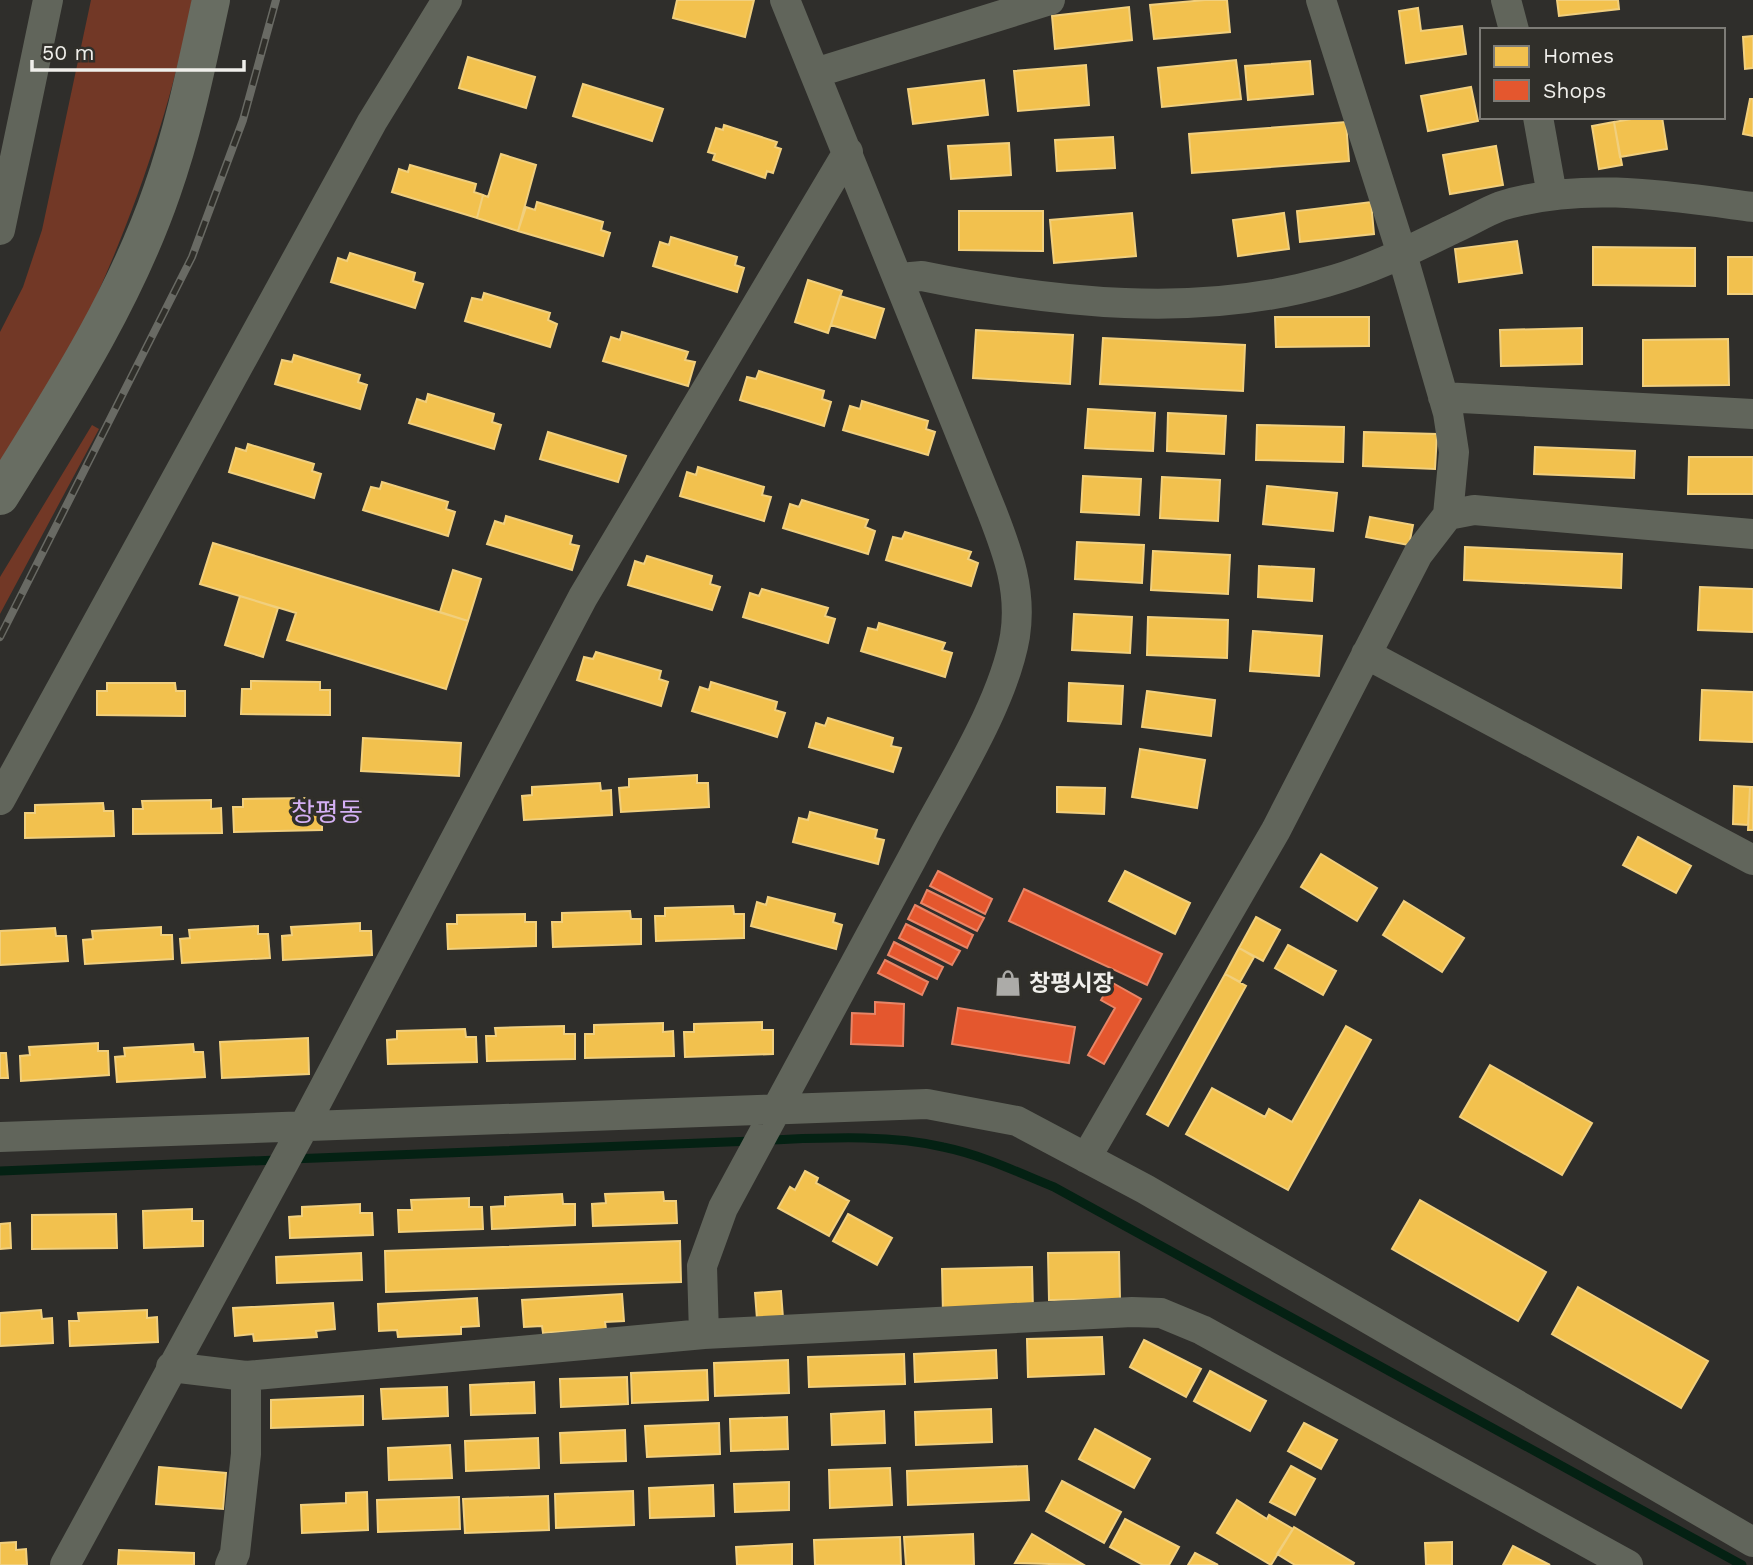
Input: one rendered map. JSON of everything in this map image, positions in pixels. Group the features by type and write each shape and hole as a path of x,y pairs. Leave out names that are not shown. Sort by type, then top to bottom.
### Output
{"highway":[{"path":"0,496 93,345 157,205 189,101 211,0"}],"street":[{"path":"0,230 48,0"},
{"path":"0,800 372,122 447,0"},
{"path":"704,1334 702,1266 723,1208 964,760 1003,679 1015,636 1017,605 1012,565 900,278 785,0"},
{"path":"815,73 1049,0"},
{"path":"1086,1158 1276,830 1418,554 1448,516 1454,452 1443,397 1402,254 1321,0"},
{"path":"1506,0 1513,28"},
{"path":"1538,119 1552,195"},
{"path":"65,1565 304,1126 583,597 848,152"},
{"path":"900,278 922,276 1059,298 1212,302 1259,296 1326,282 1402,254 1500,207 1552,195 1603,191 1753,206"},
{"path":"1443,397 1753,414"},
{"path":"1448,516 1474,510 1753,534"},
{"path":"1366,654 1753,860"},
{"path":"0,1137 927,1104 1017,1121 1145,1189 1753,1542"},
{"path":"171,1367 246,1376 704,1334 1132,1312 1161,1313 1202,1330 1628,1565"},
{"path":"230,1565 235,1553 246,1454 246,1376"}],"shaded area":[{"path":"91,0 192,0 160,127 115,252 71,348 0,463 0,332 23,287 42,230"},
{"path":"92,425 99,429 0,614 0,577"}],"building: Homes":[{"path":"677,0 754,0 745,37 673,18"},
{"path":"1227,0 1230,32 1154,39 1150,5"},
{"path":"1557,0 1618,0 1619,9 1559,16"},
{"path":"1129,7 1132,40 1055,49 1052,16"},
{"path":"1418,8 1421,31 1462,26 1466,54 1406,63 1399,11"},
{"path":"1753,36 1753,68 1745,69 1743,37"},
{"path":"468,57 535,77 526,108 459,88"},
{"path":"1236,60 1241,99 1162,107 1158,68"},
{"path":"1310,61 1313,94 1248,100 1245,66"},
{"path":"1086,65 1089,105 1018,111 1014,71"},
{"path":"984,80 988,115 913,124 908,89"},
{"path":"583,84 663,109 652,141 573,116"},
{"path":"1471,87 1478,121 1428,131 1421,96"},
{"path":"1750,99 1753,99 1753,136 1743,134"},
{"path":"1662,119 1667,149 1620,157 1614,122"},
{"path":"1346,122 1349,161 1192,173 1189,134"},
{"path":"1614,122 1622,165 1599,169 1592,126"},
{"path":"724,125 777,142 775,147 781,149 773,173 767,171 765,178 713,160 715,154 708,152 716,128 723,130"},
{"path":"1113,137 1115,168 1057,171 1055,140"},
{"path":"1009,143 1011,175 951,179 948,146"},
{"path":"1496,146 1503,185 1450,194 1443,155"},
{"path":"501,154 536,165 518,231 477,218 483,195 488,197"},
{"path":"410,165 476,184 474,192 483,195 477,218 392,192 399,169 408,172"},
{"path":"537,202 603,222 601,230 610,233 603,256 518,231 526,207 535,210"},
{"path":"1371,202 1374,234 1300,242 1297,211"},
{"path":"959,211 1043,211 1043,251 959,250"},
{"path":"1132,213 1136,256 1054,263 1050,220"},
{"path":"1284,213 1289,249 1238,256 1233,220"},
{"path":"671,237 737,257 735,265 744,268 737,292 653,266 660,242 669,245"},
{"path":"1517,241 1522,273 1459,282 1455,249"},
{"path":"1593,247 1695,248 1695,286 1593,285"},
{"path":"350,253 415,273 413,281 423,284 415,308 331,282 338,258 347,261"},
{"path":"1728,257 1753,257 1753,294 1728,294"},
{"path":"808,280 842,291 828,333 795,322"},
{"path":"484,293 550,313 548,320 557,324 550,347 465,321 472,298 482,300"},
{"path":"840,296 884,309 875,338 831,325"},
{"path":"1275,317 1369,317 1369,346 1276,347"},
{"path":"1582,328 1582,364 1501,366 1500,330"},
{"path":"976,330 1073,335 1070,384 973,378"},
{"path":"622,332 688,352 685,360 695,362 688,386 603,361 611,337 620,340"},
{"path":"1103,338 1245,345 1243,391 1100,384"},
{"path":"1728,339 1729,385 1643,386 1643,340"},
{"path":"294,355 360,375 358,382 367,385 360,409 275,384 282,360 292,362"},
{"path":"759,371 824,391 822,399 831,402 824,426 740,400 747,377 756,379"},
{"path":"428,394 494,414 492,422 501,425 494,449 409,423 417,399 426,402"},
{"path":"862,401 928,421 926,429 935,432 928,455 843,430 850,406 860,409"},
{"path":"1088,409 1155,413 1153,451 1085,448"},
{"path":"1168,413 1226,416 1224,454 1167,451"},
{"path":"1257,425 1344,427 1343,462 1256,460"},
{"path":"548,432 626,456 618,482 540,459"},
{"path":"1364,432 1437,434 1435,469 1363,466"},
{"path":"248,444 314,464 312,471 321,474 314,498 229,472 236,448 246,451"},
{"path":"1535,447 1635,451 1634,478 1534,474"},
{"path":"1689,457 1753,457 1753,494 1688,494"},
{"path":"698,467 764,487 762,495 771,497 764,521 680,496 687,472 696,475"},
{"path":"1083,476 1141,479 1139,515 1081,512"},
{"path":"1162,477 1220,480 1218,521 1160,518"},
{"path":"382,482 448,502 446,509 455,512 448,536 363,510 371,487 380,489"},
{"path":"1267,486 1337,493 1333,531 1263,524"},
{"path":"802,500 868,520 865,527 875,531 868,554 783,528 790,504 799,507"},
{"path":"506,516 572,536 570,544 579,546 572,570 487,544 495,521 504,524"},
{"path":"1370,517 1413,525 1409,545 1366,537"},
{"path":"905,532 971,552 968,559 978,563 971,586 886,560 893,537 902,539"},
{"path":"1077,542 1144,545 1142,583 1075,579"},
{"path":"213,543 468,621 446,689 287,640 296,613 200,584"},
{"path":"1465,547 1622,554 1621,588 1464,580"},
{"path":"1153,551 1230,555 1228,594 1151,590"},
{"path":"647,556 712,576 710,584 720,587 712,610 628,585 635,561 644,564"},
{"path":"1259,566 1314,569 1312,601 1258,597"},
{"path":"453,570 481,579 468,621 440,612"},
{"path":"1700,587 1753,589 1753,632 1698,630"},
{"path":"762,589 828,608 825,616 835,619 828,643 743,617 750,593 759,596"},
{"path":"240,596 278,608 263,657 225,645"},
{"path":"1074,614 1132,617 1130,653 1072,650"},
{"path":"1148,617 1228,620 1227,658 1147,655"},
{"path":"879,623 945,643 942,650 952,653 945,677 861,651 868,628 877,630"},
{"path":"1253,631 1322,636 1319,676 1250,671"},
{"path":"596,652 661,671 659,679 668,682 661,706 577,680 584,657 593,659"},
{"path":"251,681 320,682 320,690 330,690 330,715 241,714 242,689 251,689"},
{"path":"711,682 777,702 775,710 785,713 777,737 692,711 700,687 709,690"},
{"path":"107,683 175,683 176,691 185,691 185,716 97,715 97,691 107,691"},
{"path":"1069,683 1123,686 1121,724 1068,721"},
{"path":"1702,690 1753,692 1753,742 1700,740"},
{"path":"1147,691 1215,700 1211,736 1142,727"},
{"path":"828,718 893,738 891,746 901,748 893,772 809,747 816,723 825,726"},
{"path":"363,738 461,743 459,776 361,771"},
{"path":"1140,749 1205,760 1197,808 1132,797"},
{"path":"697,775 697,783 708,783 709,807 621,812 619,788 629,787 629,779"},
{"path":"600,783 601,791 611,790 612,815 524,820 522,796 532,795 532,787"},
{"path":"1734,786 1750,787 1748,825 1733,824"},
{"path":"1057,787 1105,788 1104,814 1057,812"},
{"path":"1750,787 1753,787 1753,830 1748,830"},
{"path":"312,798 312,806 322,806 322,830 234,832 233,807 243,807 243,799"},
{"path":"211,800 211,809 221,808 222,833 133,834 133,809 143,809 142,801"},
{"path":"103,803 104,811 113,811 114,836 25,838 25,813 35,813 35,805"},
{"path":"810,812 877,830 875,838 884,840 878,864 793,842 799,818 808,820"},
{"path":"1638,837 1691,866 1676,893 1623,865"},
{"path":"1321,854 1377,888 1357,921 1301,887"},
{"path":"1125,871 1190,903 1175,934 1109,901"},
{"path":"768,897 835,914 833,922 842,925 836,949 751,926 757,902 766,905"},
{"path":"1404,901 1464,938 1442,972 1383,935"},
{"path":"733,906 734,914 744,914 744,938 656,941 655,916 665,916 665,908"},
{"path":"630,911 631,919 641,919 641,944 553,947 552,922 562,922 562,913"},
{"path":"525,914 525,922 536,922 536,946 448,949 447,924 457,924 457,915"},
{"path":"1256,917 1280,930 1263,961 1239,948"},
{"path":"360,923 360,931 371,931 372,955 283,960 282,936 292,935 291,927"},
{"path":"258,926 258,934 268,934 270,958 182,963 180,939 190,938 189,930"},
{"path":"161,927 161,935 172,935 173,959 85,964 83,940 93,939 92,931"},
{"path":"55,928 56,936 66,936 68,961 0,965 0,931"},
{"path":"1288,945 1336,971 1323,995 1275,968"},
{"path":"1239,948 1254,957 1240,982 1225,974"},
{"path":"1225,974 1246,986 1168,1126 1147,1114"},
{"path":"762,1022 762,1030 773,1030 773,1054 685,1057 684,1032 694,1032 694,1024"},
{"path":"663,1023 663,1032 673,1031 674,1056 585,1058 585,1034 594,1034 594,1025"},
{"path":"564,1026 564,1034 575,1034 575,1059 487,1061 486,1036 496,1036 495,1028"},
{"path":"1346,1026 1371,1040 1288,1190 1186,1134 1212,1088 1265,1117 1269,1109 1292,1122"},
{"path":"465,1029 466,1037 476,1037 477,1062 388,1064 387,1040 397,1039 397,1031"},
{"path":"308,1038 309,1074 222,1078 220,1042"},
{"path":"98,1043 98,1051 108,1051 109,1075 21,1081 20,1056 30,1055 29,1047"},
{"path":"193,1044 194,1052 203,1052 205,1077 117,1082 115,1057 125,1056 124,1048"},
{"path":"0,1053 6,1053 8,1078 0,1078"},
{"path":"1490,1065 1592,1123 1562,1175 1460,1117"},
{"path":"805,1171 818,1178 816,1183 849,1201 829,1236 778,1208 790,1187 795,1190"},
{"path":"663,1192 664,1201 676,1201 677,1223 593,1226 592,1204 606,1203 605,1194"},
{"path":"562,1194 563,1204 575,1204 575,1225 492,1229 491,1207 505,1206 505,1197"},
{"path":"469,1198 469,1207 482,1207 483,1229 399,1232 398,1210 412,1210 411,1200"},
{"path":"1420,1200 1546,1272 1518,1321 1392,1249"},
{"path":"360,1204 360,1213 372,1213 373,1235 290,1238 289,1217 302,1216 302,1207"},
{"path":"192,1209 192,1221 203,1221 203,1246 144,1248 143,1211"},
{"path":"116,1214 117,1248 32,1249 32,1215"},
{"path":"848,1214 892,1238 877,1265 833,1241"},
{"path":"10,1223 11,1248 0,1249 0,1224"},
{"path":"680,1241 681,1282 386,1292 385,1251"},
{"path":"1119,1252 1120,1299 1049,1300 1048,1253"},
{"path":"361,1253 362,1280 277,1283 276,1257"},
{"path":"1032,1267 1033,1311 943,1314 942,1269"},
{"path":"1578,1287 1708,1361 1681,1408 1552,1334"},
{"path":"781,1291 783,1318 757,1319 755,1293"},
{"path":"622,1294 624,1321 605,1322 606,1329 543,1333 542,1326 524,1327 522,1300"},
{"path":"477,1298 479,1326 461,1327 461,1334 398,1337 397,1330 379,1331 378,1304"},
{"path":"333,1303 335,1329 316,1331 317,1337 254,1341 253,1334 235,1336 233,1308"},
{"path":"41,1310 42,1319 52,1318 53,1343 0,1346 0,1313"},
{"path":"147,1310 147,1318 157,1317 158,1342 70,1346 69,1321 79,1321 78,1313"},
{"path":"1102,1337 1104,1374 1028,1377 1027,1339"},
{"path":"1144,1340 1201,1369 1186,1397 1130,1367"},
{"path":"996,1350 997,1378 915,1382 914,1354"},
{"path":"904,1354 905,1384 809,1387 808,1357"},
{"path":"788,1360 789,1393 715,1396 714,1363"},
{"path":"707,1370 708,1400 632,1403 631,1373"},
{"path":"1210,1371 1266,1401 1250,1431 1194,1401"},
{"path":"627,1377 628,1404 561,1407 560,1379"},
{"path":"534,1382 535,1413 471,1415 470,1385"},
{"path":"447,1387 448,1416 383,1419 381,1389"},
{"path":"363,1396 363,1425 271,1428 271,1400"},
{"path":"991,1409 992,1442 916,1445 915,1412"},
{"path":"884,1411 885,1443 832,1445 831,1414"},
{"path":"787,1417 788,1449 731,1451 730,1419"},
{"path":"719,1423 720,1454 647,1457 645,1426"},
{"path":"1304,1423 1337,1440 1321,1469 1288,1451"},
{"path":"1095,1429 1150,1459 1134,1488 1079,1459"},
{"path":"625,1430 626,1461 561,1463 560,1433"},
{"path":"538,1438 539,1468 466,1471 465,1441"},
{"path":"450,1445 452,1478 389,1480 388,1448"},
{"path":"1027,1466 1029,1500 908,1505 907,1471"},
{"path":"1291,1466 1315,1479 1295,1515 1270,1502"},
{"path":"159,1467 226,1473 223,1509 156,1504"},
{"path":"890,1468 892,1505 830,1508 829,1470"},
{"path":"1062,1481 1121,1512 1104,1543 1046,1511"},
{"path":"789,1482 789,1510 735,1512 734,1484"},
{"path":"713,1485 714,1516 650,1518 649,1488"},
{"path":"633,1491 634,1525 556,1528 555,1494"},
{"path":"367,1492 368,1530 302,1533 301,1505 346,1503 346,1493"},
{"path":"548,1496 549,1530 465,1533 463,1499"},
{"path":"459,1497 460,1529 378,1532 377,1500"},
{"path":"1237,1500 1267,1519 1269,1515 1293,1529 1271,1565 1217,1533"},
{"path":"1125,1519 1179,1547 1169,1565 1143,1565 1110,1547"},
{"path":"1294,1527 1354,1563 1353,1565 1295,1565 1277,1554"},
{"path":"973,1534 974,1565 906,1565 904,1537"},
{"path":"1032,1534 1084,1565 1015,1563"},
{"path":"900,1537 901,1565 815,1565 814,1540"},
{"path":"16,1542 16,1550 26,1549 27,1565 0,1565 0,1543"},
{"path":"1452,1542 1452,1565 1426,1565 1425,1543"},
{"path":"792,1544 792,1565 737,1565 736,1547"},
{"path":"1513,1546 1550,1565 1503,1565"},
{"path":"119,1550 194,1553 194,1565 118,1565"},
{"path":"1195,1553 1218,1565 1188,1565"}],"building: Shops":[{"path":"938,871 992,899 985,914 930,886"},
{"path":"1024,889 1162,954 1147,985 1009,921"},
{"path":"927,890 984,918 977,931 921,903"},
{"path":"915,905 973,935 967,948 908,919"},
{"path":"906,924 960,951 952,965 899,938"},
{"path":"894,942 943,967 937,979 888,955"},
{"path":"885,960 928,982 922,995 878,973"},
{"path":"1111,982 1141,999 1104,1064 1088,1055 1115,1008 1101,1000"},
{"path":"875,1002 904,1004 903,1046 851,1044 852,1013 875,1014"},
{"path":"958,1008 1075,1027 1069,1063 952,1044"}],"waterway":[{"path":"767,1140 855,1138 922,1143 972,1155 1054,1187 1742,1565"},
{"path":"291,1159 753,1141"},
{"path":"0,1171 277,1160"}],"railway":[{"path":"0,637 192,257 243,120 276,0"}],"place":[{"name":"창평시장","path":"1008,983"}],"district":[{"name":"창평동","path":"327,812"}]}
